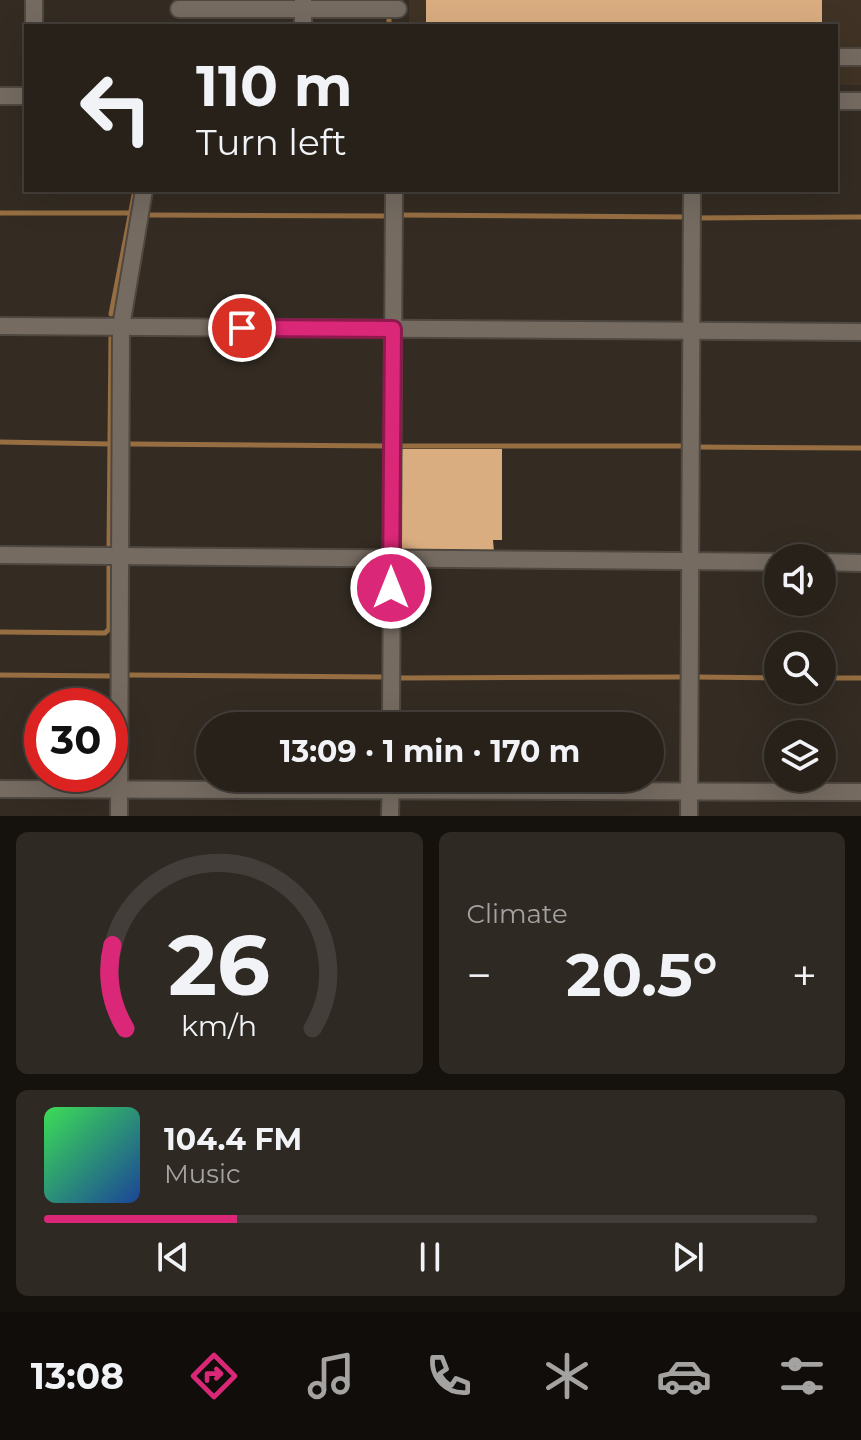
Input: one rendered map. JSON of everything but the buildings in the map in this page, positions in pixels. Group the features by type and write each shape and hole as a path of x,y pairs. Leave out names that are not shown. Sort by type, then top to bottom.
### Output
{"street":[{"path":"34,0 34,24"},
{"path":"175,24 179,4 303,4 398,12"},
{"path":"838,57 861,57"},
{"path":"0,96 24,96"},
{"path":"838,101 861,101"},
{"path":"119,688 121,327 144,192"},
{"path":"391,712 394,192"},
{"path":"689,816 692,192"},
{"path":"0,326 861,332"},
{"path":"0,555 764,562"},
{"path":"836,562 861,563"},
{"path":"128,790 196,788"},
{"path":"0,789 24,789"},
{"path":"664,790 861,792"},
{"path":"119,792 119,816"},
{"path":"390,816 391,792"}],"shaded area":[{"path":"409,0 861,0 861,85 838,85 838,24 409,24"}],"waterway":[{"path":"389,15 389,24"},
{"path":"111,314 135,192"},
{"path":"0,213 130,213"},
{"path":"150,215 389,216"},
{"path":"398,215 688,217"},
{"path":"696,218 861,217"},
{"path":"109,549 111,334"},
{"path":"0,442 110,444"},
{"path":"130,444 388,446"},
{"path":"396,446 686,446"},
{"path":"695,447 861,448"},
{"path":"0,632 105,633 109,629 109,564"},
{"path":"0,675 113,676"},
{"path":"130,675 383,677"},
{"path":"400,678 680,677"},
{"path":"696,677 764,678"},
{"path":"836,678 861,678"}],"route":[{"path":"242,328 393,329 391,588"}]}
